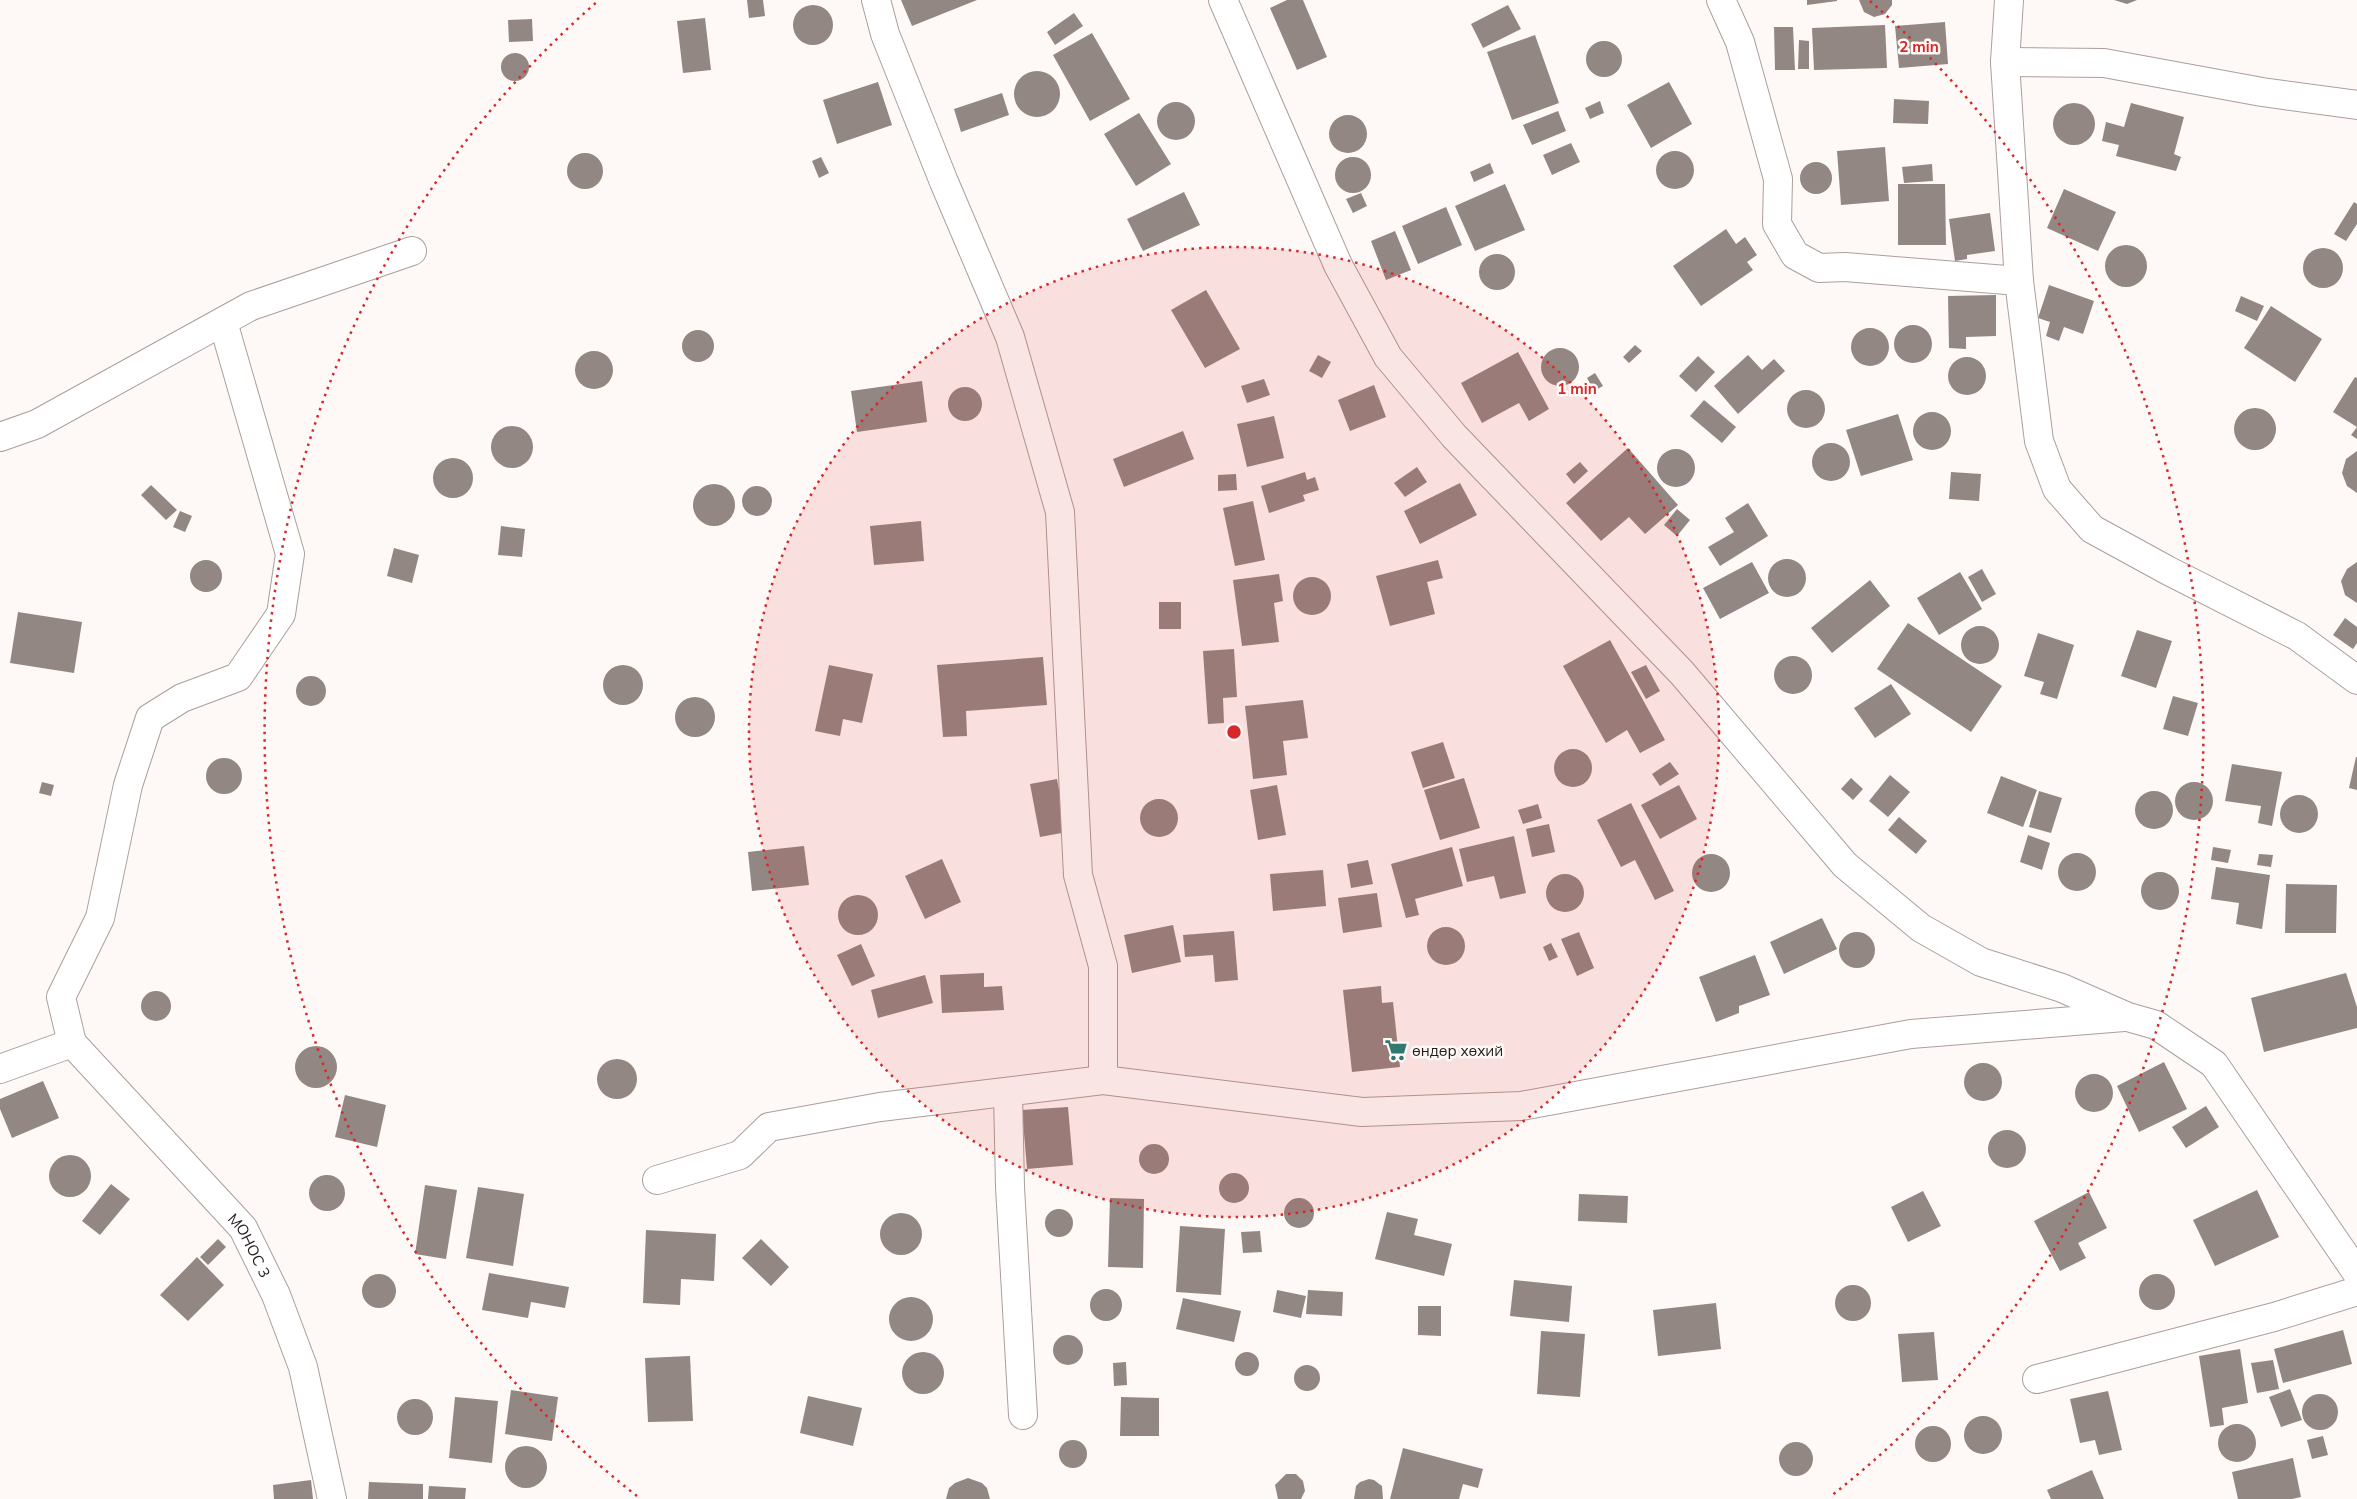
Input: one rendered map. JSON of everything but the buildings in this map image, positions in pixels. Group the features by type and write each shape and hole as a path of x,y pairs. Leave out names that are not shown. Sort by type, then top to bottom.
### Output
{"street":[{"path":"876,0 885,34 944,182 1010,337 1060,512 1078,875 1103,966 1103,1080"},
{"path":"1223,0 1338,265 1388,357 1454,436 1682,673 1783,788 1845,865 1921,928 1981,962 2062,988 2128,1017 2156,1025 2214,1064 2357,1273"},
{"path":"1721,0 1740,42 1778,179 1777,224 1795,255 1819,268 1845,267 2019,281"},
{"path":"2008,0 2004,62 2019,281 2038,441 2057,488 2092,529 2167,570 2297,636 2357,680"},
{"path":"2004,62 2104,63 2262,92 2357,104"},
{"path":"0,437 37,424 252,306 412,251"},
{"path":"0,1069 72,1044 61,997 100,918 128,785 150,718 182,698 238,677 280,614 290,554 222,322"},
{"path":"657,1180 740,1155 769,1127 880,1107 1103,1080 1362,1112 1521,1106 1911,1034 2128,1017"},
{"name":"МОНОС 3","path":"72,1044 243,1228 276,1295 303,1367 332,1499"},
{"path":"1008,1093 1010,1187 1022,1414"},
{"path":"2037,1379 2274,1317 2357,1291"}],"place":[{"name":"өндөр хөхий","path":"1396,1050"}]}
